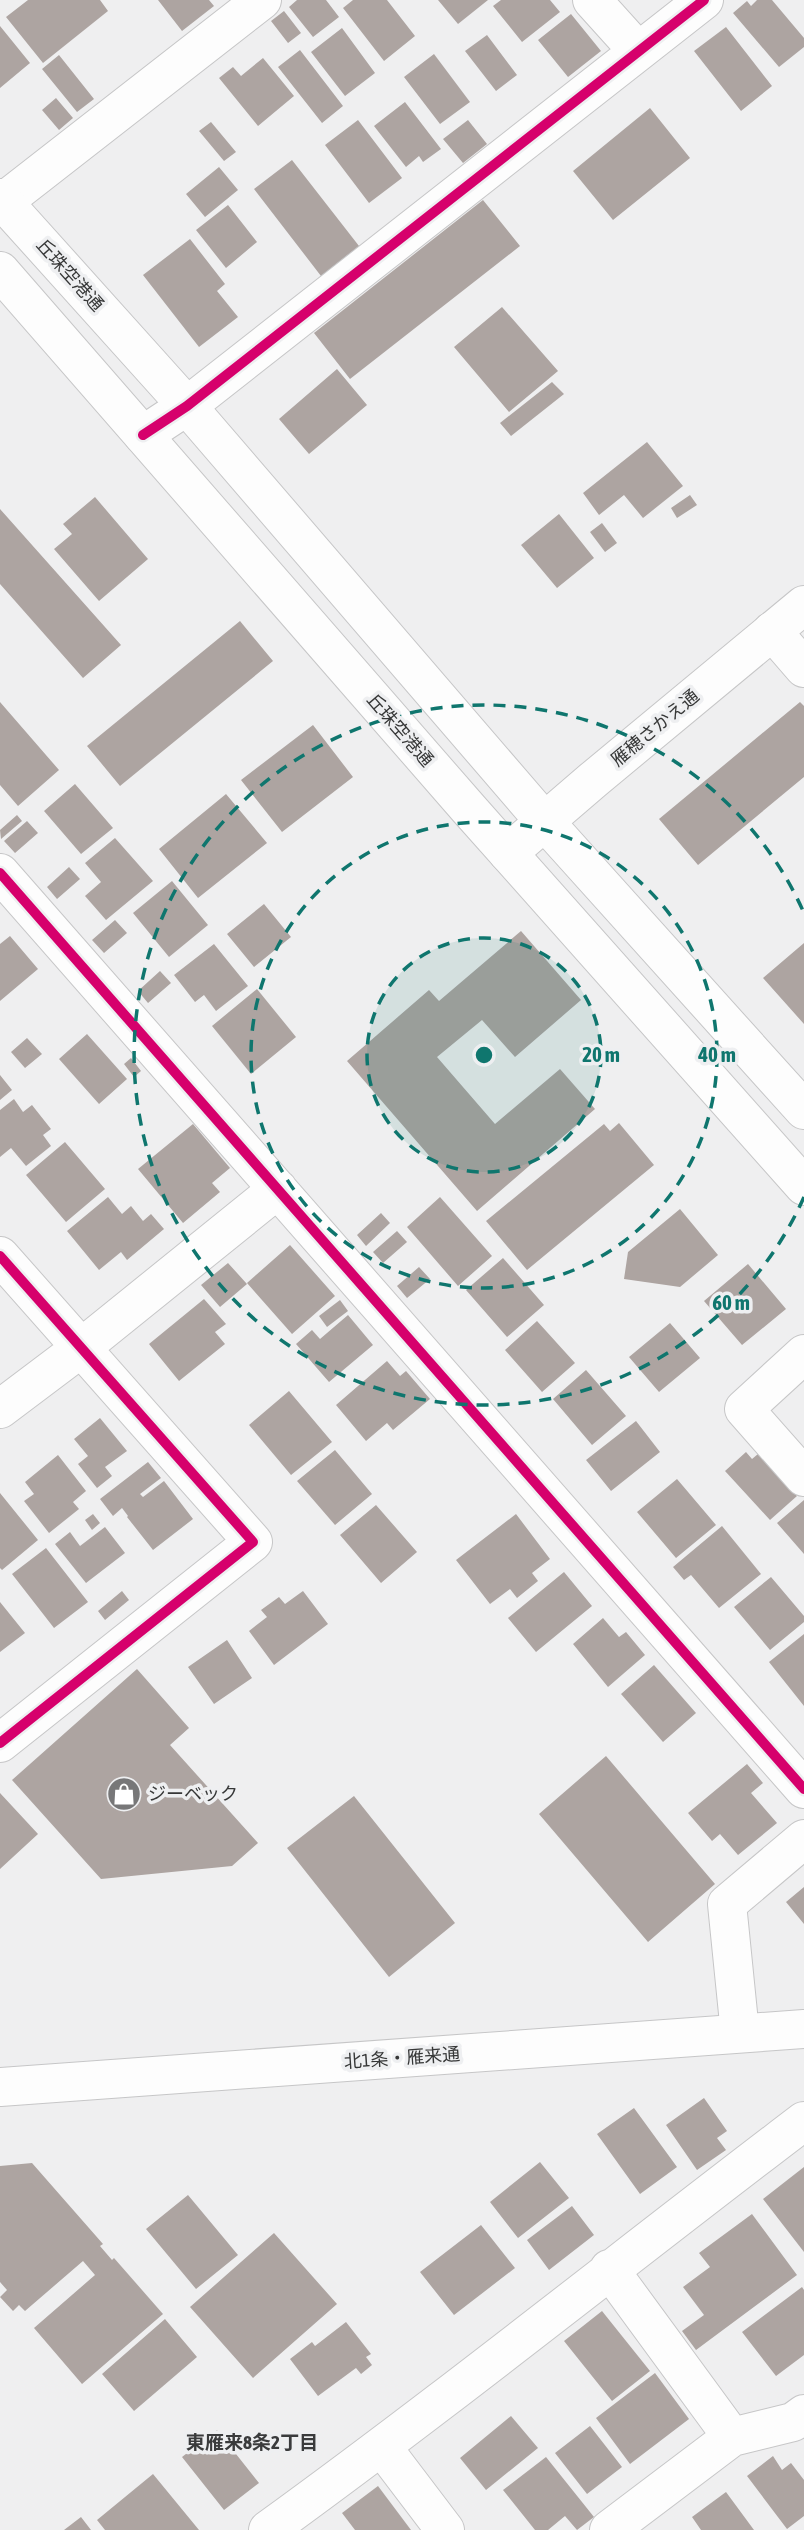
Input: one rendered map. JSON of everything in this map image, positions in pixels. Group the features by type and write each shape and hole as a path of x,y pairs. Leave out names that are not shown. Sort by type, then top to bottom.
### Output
{"main road":[{"path":"2,200 262,0"},
{"path":"592,0 638,51"},
{"path":"143,435 187,406 704,0"},
{"name":"丘珠空港通","path":"2,200 187,406 545,821 804,1110"},
{"name":"丘珠空港通","path":"0,271 508,853 804,1186"},
{"name":"雁穂さかえ通","path":"508,853 804,605"},
{"path":"772,631 804,668"},
{"path":"0,873 804,1789"},
{"path":"0,1409 81,1348 278,1189"},
{"path":"0,1256 253,1542 0,1742"},
{"path":"804,1354 744,1409 804,1477"},
{"path":"740,2033 727,1905 804,1839"},
{"name":"北1条・雁来通","path":"3,2083 804,2029"},
{"path":"268,2530 382,2447 804,2121"},
{"path":"609,2269 732,2437"},
{"path":"609,2530 732,2437 793,2422 804,2414"},
{"path":"382,2447 445,2530"}],"building":[{"path":"28,0 100,0 108,11 43,63 6,17"},
{"path":"158,0 209,0 214,6 182,31"},
{"path":"297,0 326,0 339,17 313,37 289,7"},
{"path":"353,0 387,0 415,36 384,61 343,8"},
{"path":"438,0 488,0 458,24"},
{"path":"501,0 550,0 560,12 522,42 493,6"},
{"path":"757,0 772,0 804,38 804,47 779,67 733,13 747,1 751,6"},
{"path":"284,11 301,33 288,43 271,21"},
{"path":"571,14 601,51 568,77 538,40"},
{"path":"0,26 30,63 0,88"},
{"path":"726,27 772,86 741,111 694,51"},
{"path":"342,28 375,73 345,96 311,52"},
{"path":"487,35 517,75 496,91 465,51"},
{"path":"300,50 343,106 322,123 278,67"},
{"path":"434,54 470,102 440,124 404,77"},
{"path":"59,55 94,99 77,112 42,69"},
{"path":"263,58 294,96 258,126 219,78 233,67 241,76"},
{"path":"56,98 73,118 59,130 42,110"},
{"path":"405,102 441,149 423,162 419,156 406,167 374,126"},
{"path":"650,108 690,158 613,220 573,171"},
{"path":"358,120 402,178 369,203 325,145"},
{"path":"468,120 487,144 463,163 443,139"},
{"path":"211,122 236,152 224,161 199,131"},
{"path":"292,160 359,246 321,276 254,189"},
{"path":"219,167 238,190 205,217 186,194"},
{"path":"483,200 520,246 350,379 314,333"},
{"path":"228,205 257,242 226,268 196,230"},
{"path":"190,239 225,284 217,291 238,317 199,347 143,275"},
{"path":"502,307 558,371 509,412 454,347"},
{"path":"337,369 367,405 309,454 279,419"},
{"path":"552,382 564,394 511,436 500,423"},
{"path":"647,442 683,486 643,518 624,495 599,515 583,493"},
{"path":"690,495 697,505 677,518 671,508"},
{"path":"95,497 148,559 99,601 54,549 72,534 63,524"},
{"path":"0,509 121,645 83,678 0,584"},
{"path":"559,514 594,558 557,588 521,545"},
{"path":"602,523 617,543 605,552 590,532"},
{"path":"240,621 273,661 120,786 87,746"},
{"path":"0,702 59,770 18,806 0,785"},
{"path":"800,702 804,706 804,777 698,865 659,819"},
{"path":"313,725 353,777 282,832 241,780"},
{"path":"75,784 113,828 81,854 44,811"},
{"path":"226,794 267,843 198,898 159,849"},
{"path":"17,815 22,821 1,839 0,830"},
{"path":"27,821 38,833 15,853 4,841"},
{"path":"115,838 153,881 106,920 85,896 101,882 85,863"},
{"path":"69,867 80,879 57,899 47,887"},
{"path":"172,881 208,925 169,957 133,913"},
{"path":"264,904 291,937 254,967 227,934"},
{"path":"115,920 127,933 104,953 92,940"},
{"path":"521,931 581,1000 515,1057 482,1020 437,1057 495,1124 560,1069 595,1109 477,1211 347,1061 429,990 439,1001"},
{"path":"10,936 38,969 0,1001 0,944"},
{"path":"804,943 804,1024 763,978"},
{"path":"214,944 248,986 216,1011 204,995 195,1002 174,975"},
{"path":"160,971 171,983 148,1003 138,991"},
{"path":"257,989 296,1037 251,1074 212,1026"},
{"path":"87,1034 127,1079 99,1104 59,1059"},
{"path":"27,1038 42,1054 25,1068 11,1052"},
{"path":"131,1058 141,1071 134,1077 124,1064"},
{"path":"0,1075 12,1090 0,1100"},
{"path":"14,1099 23,1112 32,1105 51,1129 43,1135 51,1146 26,1166 11,1148 0,1157 0,1110"},
{"path":"619,1123 654,1165 527,1270 486,1221 604,1124 610,1131"},
{"path":"193,1124 230,1168 212,1183 220,1192 183,1223 138,1169"},
{"path":"65,1142 105,1189 66,1222 26,1175"},
{"path":"108,1197 122,1214 131,1206 143,1221 151,1214 164,1229 127,1260 121,1252 99,1270 67,1231"},
{"path":"440,1197 492,1256 458,1286 407,1227"},
{"path":"680,1209 718,1255 680,1287 624,1279 628,1252"},
{"path":"381,1213 390,1223 366,1246 357,1235"},
{"path":"397,1231 407,1242 383,1263 373,1252"},
{"path":"290,1245 335,1296 292,1334 247,1283"},
{"path":"503,1258 544,1305 507,1337 466,1290"},
{"path":"228,1263 247,1284 220,1307 201,1285"},
{"path":"748,1264 786,1309 742,1345 704,1301"},
{"path":"419,1267 430,1279 407,1298 397,1286"},
{"path":"204,1299 226,1324 215,1332 225,1344 179,1381 149,1344"},
{"path":"340,1300 348,1311 327,1327 319,1316"},
{"path":"348,1315 373,1345 329,1382 296,1344 312,1330 320,1339"},
{"path":"537,1321 575,1363 542,1392 505,1350"},
{"path":"670,1323 700,1358 659,1392 629,1357"},
{"path":"387,1361 400,1376 406,1371 430,1399 393,1430 387,1423 366,1441 336,1405"},
{"path":"586,1370 626,1416 592,1445 553,1399"},
{"path":"289,1391 332,1442 291,1475 249,1425"},
{"path":"100,1418 127,1451 105,1467 112,1476 97,1488 78,1464 88,1456 74,1439"},
{"path":"636,1421 660,1452 611,1491 586,1460"},
{"path":"335,1450 372,1494 335,1525 297,1481"},
{"path":"746,1452 752,1459 758,1454 797,1496 770,1520 725,1471"},
{"path":"58,1455 86,1491 73,1502 79,1509 49,1533 24,1501 34,1494 25,1482"},
{"path":"148,1462 161,1478 140,1494 143,1497 164,1481 193,1519 153,1550 122,1508 113,1516 100,1499"},
{"path":"677,1479 716,1525 676,1558 637,1512"},
{"path":"0,1493 38,1540 2,1570 0,1568"},
{"path":"804,1500 804,1554 777,1523"},
{"path":"376,1505 417,1552 381,1583 340,1535"},
{"path":"93,1514 100,1523 92,1530 85,1520"},
{"path":"516,1514 550,1559 532,1573 538,1581 517,1598 510,1589 490,1604 456,1560"},
{"path":"722,1526 761,1574 719,1608 691,1575 684,1580 673,1567"},
{"path":"105,1527 125,1553 86,1583 55,1544 70,1532 80,1546"},
{"path":"46,1548 88,1602 54,1628 12,1574"},
{"path":"564,1572 592,1606 536,1652 508,1618"},
{"path":"771,1577 804,1616 804,1622 770,1650 734,1607"},
{"path":"122,1591 129,1600 105,1620 98,1611"},
{"path":"303,1591 328,1624 274,1665 249,1631 267,1617 261,1610 279,1597 285,1604"},
{"path":"0,1602 25,1633 0,1652"},
{"path":"603,1618 619,1637 626,1632 645,1655 608,1687 573,1644"},
{"path":"804,1634 804,1706 769,1662"},
{"path":"227,1640 252,1678 214,1704 188,1667"},
{"path":"654,1665 696,1713 663,1742 621,1694"},
{"path":"137,1669 189,1728 170,1745 258,1843 232,1866 101,1879 12,1780"},
{"path":"606,1756 715,1884 648,1942 539,1814"},
{"path":"747,1764 763,1783 751,1793 777,1823 738,1855 720,1834 712,1841 688,1813"},
{"path":"0,1793 38,1834 0,1869"},
{"path":"354,1796 455,1923 389,1977 287,1848"},
{"path":"804,1887 804,1924 786,1902"},
{"path":"704,2098 727,2131 717,2138 726,2150 697,2170 666,2125"},
{"path":"634,2108 677,2167 640,2194 597,2134"},
{"path":"540,2162 569,2198 518,2238 490,2202"},
{"path":"32,2163 103,2244 100,2246 112,2260 114,2258 163,2314 82,2384 34,2328 95,2275 83,2261 25,2311 19,2305 13,2311 0,2297 7,2290 0,2282 0,2166"},
{"path":"804,2167 804,2252 763,2199"},
{"path":"188,2195 238,2255 196,2289 146,2229"},
{"path":"572,2206 594,2235 549,2270 527,2240"},
{"path":"752,2214 797,2275 696,2350 682,2331 704,2315 683,2287 710,2267 699,2253"},
{"path":"481,2225 515,2268 454,2315 420,2272"},
{"path":"274,2233 337,2304 253,2378 190,2307"},
{"path":"802,2287 804,2355 776,2376 742,2332"},
{"path":"602,2311 650,2371 612,2401 564,2341"},
{"path":"165,2319 197,2357 134,2411 102,2374"},
{"path":"346,2322 371,2354 366,2357 372,2365 361,2374 356,2368 318,2396 290,2359 312,2342 315,2346"},
{"path":"655,2373 689,2419 630,2464 596,2418"},
{"path":"511,2416 538,2448 486,2490 460,2458"},
{"path":"590,2426 622,2467 587,2494 555,2453"},
{"path":"217,2430 259,2483 224,2510 182,2457"},
{"path":"773,2456 782,2470 791,2463 804,2480 804,2516 787,2529 747,2476"},
{"path":"546,2457 594,2517 577,2530 565,2516 548,2530 535,2530 503,2490"},
{"path":"153,2474 199,2530 105,2530 97,2520"},
{"path":"378,2486 411,2530 355,2530 342,2513"},
{"path":"726,2492 754,2530 701,2530 692,2517"},
{"path":"81,2517 91,2530 64,2530"}],"cycle path":[{"path":"143,435 187,406 704,0"},
{"path":"0,873 804,1789"},
{"path":"0,1256 253,1542 0,1743"}],"place":[{"name":"ジーベック","path":"124,1794"}],"district":[{"name":"東雁来8条2丁目","path":"252,2442"}]}
